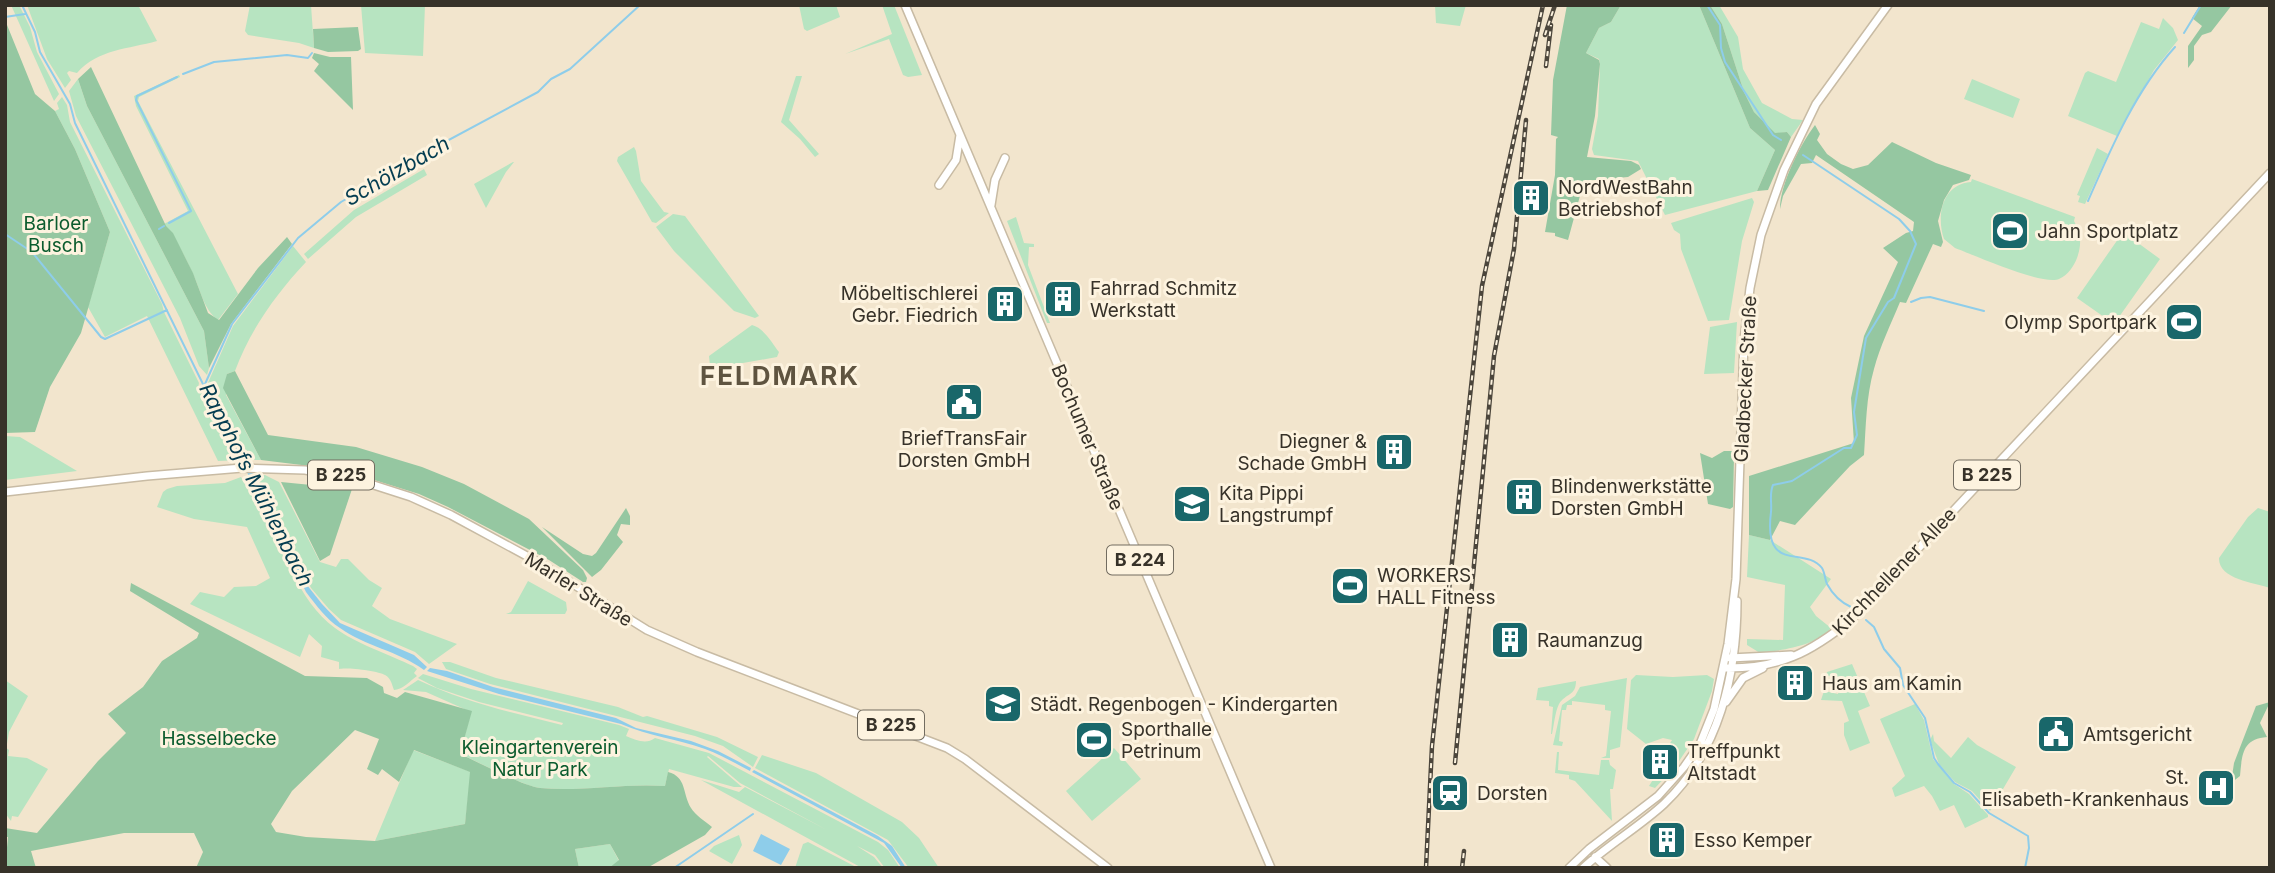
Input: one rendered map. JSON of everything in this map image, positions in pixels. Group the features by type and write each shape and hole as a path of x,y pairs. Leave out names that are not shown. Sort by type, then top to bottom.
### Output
{"main road":[{"name":"Bochumer Straße","path":"905,5 1270,868"},
{"name":"Gladbecker Straße","path":"1728,668 1737,622 1744,341 1750,288 1761,235 1778,182 1810,116 1824,92 1888,5"},
{"path":"939,186 956,160 960,134"},
{"path":"991,206 995,180 1005,158"},
{"name":"Kirchhellener Allee","path":"1767,665 1823,643 1852,619 2270,173"},
{"name":"Marler Straße","path":"5,492 217,470 268,468 343,476 411,497 451,515 536,561 647,630 947,748 1108,868"},
{"name":"Kirchhellener Allee","path":"1729,658 1799,654"},
{"path":"1728,668 1767,665"},
{"name":"B 225","path":"1583,868 1664,804 1707,748 1721,712 1743,678 1767,665"},
{"path":"1721,712 1728,668"},
{"path":"1569,868 1589,849 1658,796 1684,767 1700,744 1728,668"},
{"path":"1589,849 1607,868"},
{"path":"1595,857 1597,868"}],"green space":[{"path":"11,5 19,5 30,27 37,52 59,94 54,101"},
{"path":"27,5 138,5 157,41 104,54 77,73 69,71 67,73 71,80 65,88 47,59"},
{"path":"250,5 311,5 314,48 248,35 245,31"},
{"path":"361,5 425,5 423,56 365,53"},
{"path":"799,5 836,5 840,17 807,31 804,29"},
{"path":"882,5 894,5 922,75 903,75 889,39 845,54 892,34"},
{"path":"1435,5 1466,5 1460,26 1436,23"},
{"path":"1567,5 1621,5 1611,22 1599,28 1586,53 1599,60 1600,64 1595,116 1587,157 1631,161 1641,169 1628,177 1584,181 1568,240 1555,236 1555,233 1545,232 1555,175 1558,137 1551,135 1553,80"},
{"path":"1621,5 1699,5 1750,128 1775,150 1757,191 1665,215 1638,161 1594,155 1592,149 1598,116 1600,64 1599,59 1586,53 1599,28 1611,22"},
{"path":"1699,5 1710,5 1722,24 1744,92 1754,112 1775,133 1787,132 1791,137 1768,190 1757,191 1775,150 1750,128"},
{"path":"1710,5 1719,5 1738,37 1743,69 1762,103 1792,119 1803,120 1791,137 1787,132 1775,134 1754,112 1744,92 1722,24"},
{"path":"2200,5 2232,5 2211,32 2202,35 2194,46 2194,60 2188,68 2188,46 2202,26 2192,18"},
{"path":"2163,18 2173,28 2178,40 2154,70 2117,136 2068,116 2085,73 2088,71 2116,82 2141,22 2159,29"},
{"name":"Barloer Busch","path":"5,20 35,94 55,111 75,149 110,232 81,333 50,387 35,432 5,433"},
{"path":"358,27 361,49 358,51 328,52 314,48 313,29"},
{"path":"314,53 330,57 351,57 353,110 314,71 319,64 312,58"},
{"path":"91,67 166,226 173,233 193,273 208,313 219,320 258,268 287,237 292,244 231,324 209,368 204,331 87,106 78,79"},
{"path":"179,75 180,77 139,97 138,101 238,294 218,320 206,305 186,259 164,224 188,211 136,106 134,96"},
{"path":"796,76 802,76 789,120 819,154 815,157 781,122"},
{"path":"78,79 87,106 204,331 209,368 207,375 199,366 180,318 76,116 69,91"},
{"path":"1972,79 2020,99 2013,118 1964,99"},
{"path":"62,97 67,105 70,122 162,304 199,383 198,388 205,394 213,415 240,460 218,461 147,316 105,337 88,307 110,232 75,149 55,111 59,109 57,103"},
{"path":"1815,125 1820,134 1817,140 1827,154 1853,169 1868,165 1892,142 1936,163 1971,175 1969,180 1953,185 1944,200 1938,221 1943,242 1941,247 1933,244 1906,303 1900,302 1882,343 1869,390 1864,455 1850,466 1795,525 1780,521 1770,540 1749,535 1749,476 1854,443 1851,398 1864,336 1898,262 1883,248 1913,231 1914,222 1816,155 1812,163 1801,164 1783,196 1780,209 1783,188 1792,165"},
{"path":"634,147 641,181 664,212 669,213 656,223 652,222 617,161 618,157"},
{"path":"2097,148 2108,154 2085,204 2078,202 2080,196 2077,195"},
{"path":"514,162 506,172 486,208 474,184"},
{"path":"424,169 427,175 356,217 308,259 304,254 354,210"},
{"name":"Jahn Sportplatz","path":"1972,179 2075,217 2080,248 2068,273 2059,279 2039,278 1955,248 1944,239 1941,211 1944,203 1953,189 1971,182"},
{"path":"1752,198 1754,202 1742,241 1729,320 1708,321 1681,249 1680,234 1674,230 1671,223"},
{"path":"673,214 685,216 759,316 755,318 734,311 674,251 656,227"},
{"path":"1016,217 1024,243 1034,244 1034,247 1029,247 1028,265 1050,323 1047,323 1007,221"},
{"path":"2123,232 2160,259 2114,324 2077,298"},
{"path":"293,246 306,262 265,313 248,341 235,371 227,374 226,395 261,460 247,460 207,385 233,326"},
{"path":"1737,322 1734,373 1704,374 1710,327"},
{"path":"752,325 771,340 779,352 777,357 726,366 710,366 709,356"},
{"path":"235,371 268,435 356,447 422,467 464,484 529,519 583,570 586,582 549,560 419,494 342,470 261,460 223,388 227,374"},
{"path":"5,436 20,437 77,471 5,480"},
{"path":"1724,451 1732,451 1734,456 1733,507 1730,509 1708,504 1700,453 1712,458"},
{"path":"265,475 279,482 320,562 336,567 341,559 348,559 369,580 382,588 372,606 390,619 457,644 429,664 415,652 341,620 311,588 255,476"},
{"path":"241,477 262,509 301,589 322,616 352,639 413,666 417,669 414,673 417,676 403,687 394,690 385,675 339,669 339,662 321,657 322,646 309,634 300,657 190,604 200,592 224,597 234,587 256,586 270,578 247,527 194,519 157,507 163,492 177,486 225,483"},
{"path":"281,482 352,489 330,555 320,561"},
{"path":"626,508 630,525 621,524 617,535 623,542 592,577 542,527 583,554 592,556"},
{"path":"2258,508 2270,512 2270,588 2230,575 2220,565 2219,558 2248,517"},
{"path":"1749,535 1770,540 1831,579 1810,607 1816,616 1831,628 1825,634 1808,643 1769,652 1760,653 1747,645 1747,639 1783,640 1785,585 1747,577"},
{"path":"528,581 566,602 565,614 506,614 511,612"},
{"name":"Hasselbecke","path":"131,583 305,676 367,678 383,687 384,693 397,698 405,692 472,711 460,754 532,786 571,789 665,786 668,772 674,774 681,782 693,811 712,827 705,835 647,868 609,868 619,860 610,844 575,849 579,868 196,868 203,852 194,833 124,833 31,851 36,868 5,868 8,837 5,837 5,828 37,833 98,761 126,733 108,714 143,687 162,661 197,638 199,633 130,591","holes":["355,730 379,739 367,769 378,775 382,769 399,782 414,750 470,772 465,824 375,841 306,837 276,832 271,824 292,791"]},
{"path":"442,662 450,662 496,678 618,707 643,717 717,737 758,757 753,767 723,746 695,736 490,684 446,669"},
{"path":"1852,664 1870,706 1858,711 1870,743 1850,751 1844,735 1844,723 1849,721 1842,701 1821,700 1824,691 1838,694 1841,680 1826,675 1827,672"},
{"path":"423,674 471,689 619,725 629,729 626,736 637,740 648,741 655,738 709,753 878,842 888,850 900,868 885,868 875,855 857,846 874,857 883,868 862,868 701,780 739,792 745,787 827,830 740,783 708,756 742,787 669,769 665,786 556,789 523,783 460,754 471,712 426,692 403,690 418,680 453,695 489,706 562,725 563,723 479,702 437,688 418,678"},
{"path":"1636,675 1707,675 1714,679 1694,739 1675,767 1655,788 1649,786 1670,753 1675,750 1669,745 1672,740 1663,738 1646,744 1627,729 1631,680"},
{"path":"1627,678 1620,747 1610,750 1610,758 1601,758 1606,756 1611,711 1605,710 1605,705 1572,701 1572,705 1567,705 1566,710 1562,710 1559,741 1563,742 1562,746 1553,745 1562,705 1575,696 1580,687"},
{"path":"5,680 28,696 9,732 7,744 5,743"},
{"path":"1576,681 1572,692 1559,704 1551,734 1553,707 1549,706 1549,701 1536,700 1538,688"},
{"path":"2270,702 2260,723 2267,737 2259,738 2248,745 2243,755 2240,776 2231,783 2234,763 2256,706"},
{"path":"1915,704 1924,720 1933,759 1988,817 1965,828 1954,805 1940,811 1924,786 1895,797 1892,788 1905,776 1880,719"},
{"path":"1933,734 1934,741 1951,758 1968,737 2016,767 1990,811 1972,791 1955,782 1939,764 1930,740"},
{"path":"5,747 9,750 8,756 27,758 48,769 18,817 12,816 11,821 5,813"},
{"path":"1114,748 1141,779 1092,821 1066,791"},
{"name":"Kleingartenverein Natur Park","path":"413,750 471,772 465,824 375,841"},
{"path":"1557,752 1558,770 1599,775 1601,760 1609,760 1616,770 1613,789 1610,789 1612,821 1575,781 1569,779 1569,775 1555,773"},
{"path":"762,755 816,773 902,822 919,838 939,868 909,868 888,840 755,768"},
{"path":"739,835 742,845 732,864 709,851 714,846"},
{"path":"808,842 858,868 795,868 803,844"},
{"path":"610,844 619,861 609,868 579,868 575,849"}],"water":[{"path":"241,460 247,460 307,585 322,604 340,623 414,655 427,667 424,670 350,634 322,611 306,592"},
{"path":"430,668 616,718 636,728 691,741 751,768 750,771 717,754 621,724 499,694 427,671"},
{"path":"754,770 878,836 892,846 906,868 902,868 884,843 752,772"},
{"path":"761,834 790,849 781,865 753,851"}],"waterway":[{"name":"Rapphofs Mühlenbach","path":"22,5 35,32 40,52 70,104 75,123 225,429 244,460"},
{"name":"Schölzbach","path":"205,384 232,324 298,238 341,202 417,157 538,92 551,79 570,69 640,5"},
{"name":"Schölzbach","path":"1707,5 1720,25 1725,62 1773,135 1781,140"},
{"path":"2184,33 2201,5"},
{"path":"5,17 25,14"},
{"path":"2088,201 2136,101 2175,47"},
{"path":"183,74 214,62 287,55 308,58 312,53"},
{"path":"169,223 191,211 136,100 137,96 177,77"},
{"name":"Schölzbach","path":"1803,155 1899,219 1910,231 1916,244 1894,298 1888,302 1866,338 1854,412 1857,435 1851,448 1844,448 1792,481 1773,485 1771,492 1770,532 1773,544 1787,555 1805,558 1822,568 1834,595 1851,607"},
{"path":"159,229 164,226"},
{"path":"5,234 32,252 105,339 167,310"},
{"path":"1911,302 1930,297 1984,311"},
{"name":"Schölzbach","path":"1866,620 1874,627 1884,649 1900,668 1903,685 1925,718 1934,758 1938,764 1954,783 1970,792 1989,813 2028,836 2029,848 2025,868"},
{"path":"674,868 753,814"}],"railway":[{"path":"1426,868 1432,746 1482,286 1543,5"},
{"path":"1545,35 1555,5"},
{"path":"1546,66 1551,25"},
{"path":"1455,763 1494,356 1514,249 1526,120"},
{"path":"1462,868 1464,851"}],"place":[{"name":"NordWestBahn Betriebshof","path":"1531,198"},
{"name":"Jahn Sportplatz","path":"2010,231"},
{"name":"Fahrrad Schmitz Werkstatt","path":"1063,299"},
{"name":"Möbeltischlerei Gebr. Fiedrich","path":"1005,304"},
{"name":"Olymp Sportpark","path":"2184,322"},
{"name":"BriefTransFair Dorsten GmbH","path":"964,402"},
{"name":"Diegner & Schade GmbH","path":"1394,452"},
{"name":"Blindenwerkstätte Dorsten GmbH","path":"1524,497"},
{"name":"Kita Pippi Langstrumpf","path":"1192,504"},
{"name":"WORKERS HALL Fitness","path":"1350,586"},
{"name":"Raumanzug","path":"1510,640"},
{"name":"Haus am Kamin","path":"1795,683"},
{"name":"Städt. Regenbogen - Kindergarten","path":"1003,704"},
{"name":"Amtsgericht","path":"2056,734"},
{"name":"Sporthalle Petrinum","path":"1094,740"},
{"name":"Treffpunkt Altstadt","path":"1660,762"},
{"name":"St. Elisabeth-Krankenhaus","path":"2216,788"},
{"name":"Dorsten","path":"1450,793"},
{"name":"Esso Kemper","path":"1667,840"}],"district":[{"name":"FELDMARK","path":"780,376"}]}
